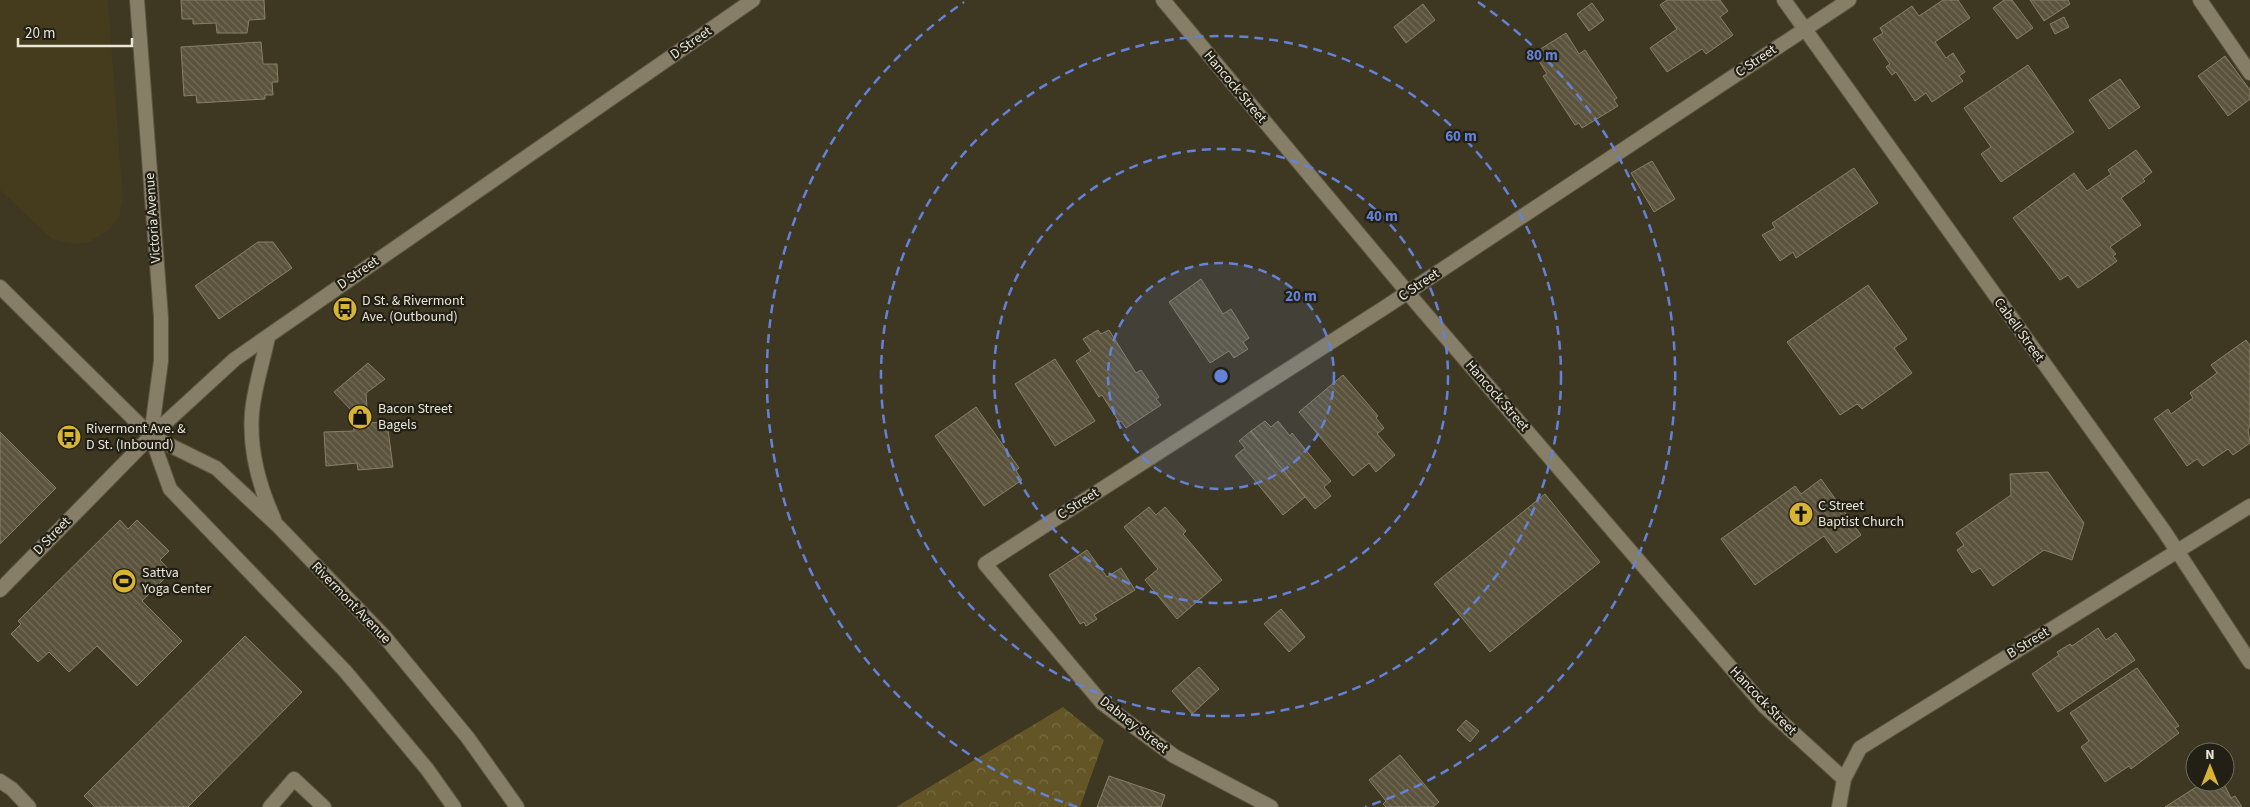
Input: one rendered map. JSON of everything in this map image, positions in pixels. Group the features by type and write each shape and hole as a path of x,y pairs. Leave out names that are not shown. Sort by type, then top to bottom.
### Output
{"street":[{"name":"Victoria Avenue","path":"137,0 161,317 161,361 151,436"},
{"name":"D Street","path":"0,590 151,436 226,367 368,266 753,0"},
{"name":"Hancock Street","path":"1163,0 1408,292 1764,706 1844,779"},
{"name":"Cabell Street","path":"1784,0 2177,550 2250,662"},
{"name":"C Street","path":"984,564 1408,292 1849,0"},
{"path":"2200,0 2250,73"},
{"name":"Rivermont Avenue","path":"0,287 151,436 216,468 278,526 384,636 468,738 517,807"},
{"path":"268,337 252,413 254,463 263,495 278,526"},
{"name":"Rivermont Avenue","path":"151,436 170,488 345,671 427,769 454,807"},
{"name":"B Street","path":"1839,807 1844,779 1860,748 2250,506"},
{"name":"Dabney Street","path":"984,564 1102,703 1174,756 1271,807"},
{"path":"270,807 294,779 324,807"},
{"path":"0,781 12,789 29,807"}],"shaded area":[{"path":"0,0 108,0 123,201 119,217 110,229 90,242 75,244 52,239 0,190"}],"green space":[{"path":"1063,707 1104,740 1080,807 896,807"}],"building":[{"path":"181,0 264,0 265,19 249,20 247,33 217,33 216,23 193,24 193,19 182,19"},
{"path":"1667,0 1720,0 1728,11 1720,17 1733,35 1706,54 1702,49 1667,72 1650,48 1677,29 1660,5"},
{"path":"1943,0 1958,0 1970,18 1935,42 1946,58 1953,53 1965,72 1959,76 1963,81 1932,102 1926,93 1915,101 1896,72 1892,75 1886,67 1890,64 1873,39 1883,33 1880,28 1912,6 1919,16"},
{"path":"2004,0 2012,0 2033,28 2017,39 1993,8"},
{"path":"2030,0 2068,0 2070,4 2044,21"},
{"path":"1592,3 1604,20 1589,31 1577,14"},
{"path":"1423,4 1435,20 1406,43 1394,27"},
{"path":"2064,17 2069,27 2055,34 2050,24"},
{"path":"1566,33 1579,54 1585,50 1617,98 1614,100 1618,106 1582,128 1579,123 1575,125 1543,76 1547,74 1534,53"},
{"path":"261,42 263,64 277,64 278,82 272,82 273,95 265,95 265,99 197,103 196,95 184,96 181,47"},
{"path":"2225,56 2250,90 2250,99 2228,116 2198,76"},
{"path":"2028,65 2074,132 2001,182 1981,154 1991,147 1964,108"},
{"path":"2120,79 2140,107 2109,129 2089,100"},
{"path":"2136,150 2152,172 2143,179 2145,181 2121,198 2141,225 2110,247 2116,254 2113,256 2117,261 2092,279 2078,288 2068,275 2060,280 2013,218 2074,173 2087,191 2111,174 2108,170"},
{"path":"1652,161 1675,199 1654,212 1631,173"},
{"path":"1854,168 1878,203 1796,258 1793,252 1780,261 1762,235 1775,228 1772,223"},
{"path":"258,242 273,242 292,268 219,319 195,286"},
{"path":"1201,279 1223,314 1231,309 1249,338 1243,342 1248,349 1234,358 1229,351 1210,363 1169,302"},
{"path":"1868,285 1907,339 1894,348 1912,373 1862,409 1857,404 1840,415 1787,342"},
{"path":"1098,330 1101,334 1109,330 1136,373 1141,370 1159,397 1156,399 1161,405 1126,428 1121,421 1119,422 1102,395 1099,397 1076,361 1091,351 1083,339"},
{"path":"2246,340 2250,346 2250,427 2248,429 2250,443 2233,455 2228,449 2203,466 2197,459 2187,466 2154,419 2168,409 2171,414 2193,398 2190,393 2217,373 2211,365"},
{"path":"1055,359 1095,421 1055,446 1015,384"},
{"name":"Bacon Street Bagels","path":"368,363 385,379 366,393 368,423 387,422 393,467 358,470 357,463 326,466 324,432 354,431 352,411 334,392"},
{"path":"1343,375 1378,416 1376,418 1384,428 1377,434 1395,455 1376,472 1369,463 1353,476 1299,412"},
{"path":"976,407 1019,468 1016,471 1022,480 984,506 935,436"},
{"path":"1265,421 1271,427 1278,421 1290,436 1292,433 1331,481 1324,487 1331,496 1315,509 1251,431"},
{"path":"1251,431 1305,497 1283,515 1235,456 1245,448 1239,441"},
{"path":"0,432 56,488 0,544"},
{"path":"2048,472 2084,523 2072,560 2044,550 1993,586 1980,568 1972,573 1957,550 1964,545 1956,533 2011,495 2010,474"},
{"name":"C Street Baptist Church","path":"1821,479 1861,535 1836,553 1824,536 1755,585 1721,539 1795,486 1801,494"},
{"path":"1545,494 1600,562 1490,652 1434,584"},
{"path":"1149,507 1156,515 1165,507 1186,531 1183,534 1222,580 1177,619 1145,580 1158,569 1124,527"},
{"path":"120,520 128,529 137,520 169,551 160,560 171,572 142,601 182,641 137,686 97,646 69,672 49,652 38,662 11,634 21,624 18,621"},
{"path":"1087,550 1107,577 1121,568 1135,590 1094,615 1097,619 1086,626 1084,622 1080,624 1049,575"},
{"path":"1281,609 1305,637 1289,652 1264,624"},
{"path":"2098,628 2106,640 2116,633 2135,660 2058,712 2032,674 2059,655 2057,652 2070,644 2072,646"},
{"path":"245,636 302,692 188,807 95,807 84,796"},
{"path":"1199,667 1219,689 1192,714 1172,691"},
{"path":"2137,668 2179,726 2175,728 2179,733 2131,769 2129,766 2105,782 2081,747 2089,741 2070,713"},
{"path":"1466,720 1479,731 1470,742 1457,730"},
{"path":"1400,755 1439,802 1433,807 1386,807 1383,804 1386,801 1369,780"},
{"path":"1109,776 1165,795 1161,807 1097,807"},
{"path":"2188,792 2228,792 2231,798 2235,796 2242,807 2165,807"}],"place":[{"name":"D St. & Rivermont Ave. (Outbound)","path":"345,309"},
{"name":"Bacon Street Bagels","path":"360,417"},
{"name":"Rivermont Ave. & D St. (Inbound)","path":"69,437"},
{"name":"C Street Baptist Church","path":"1801,514"},
{"name":"Sattva Yoga Center","path":"124,581"}]}
